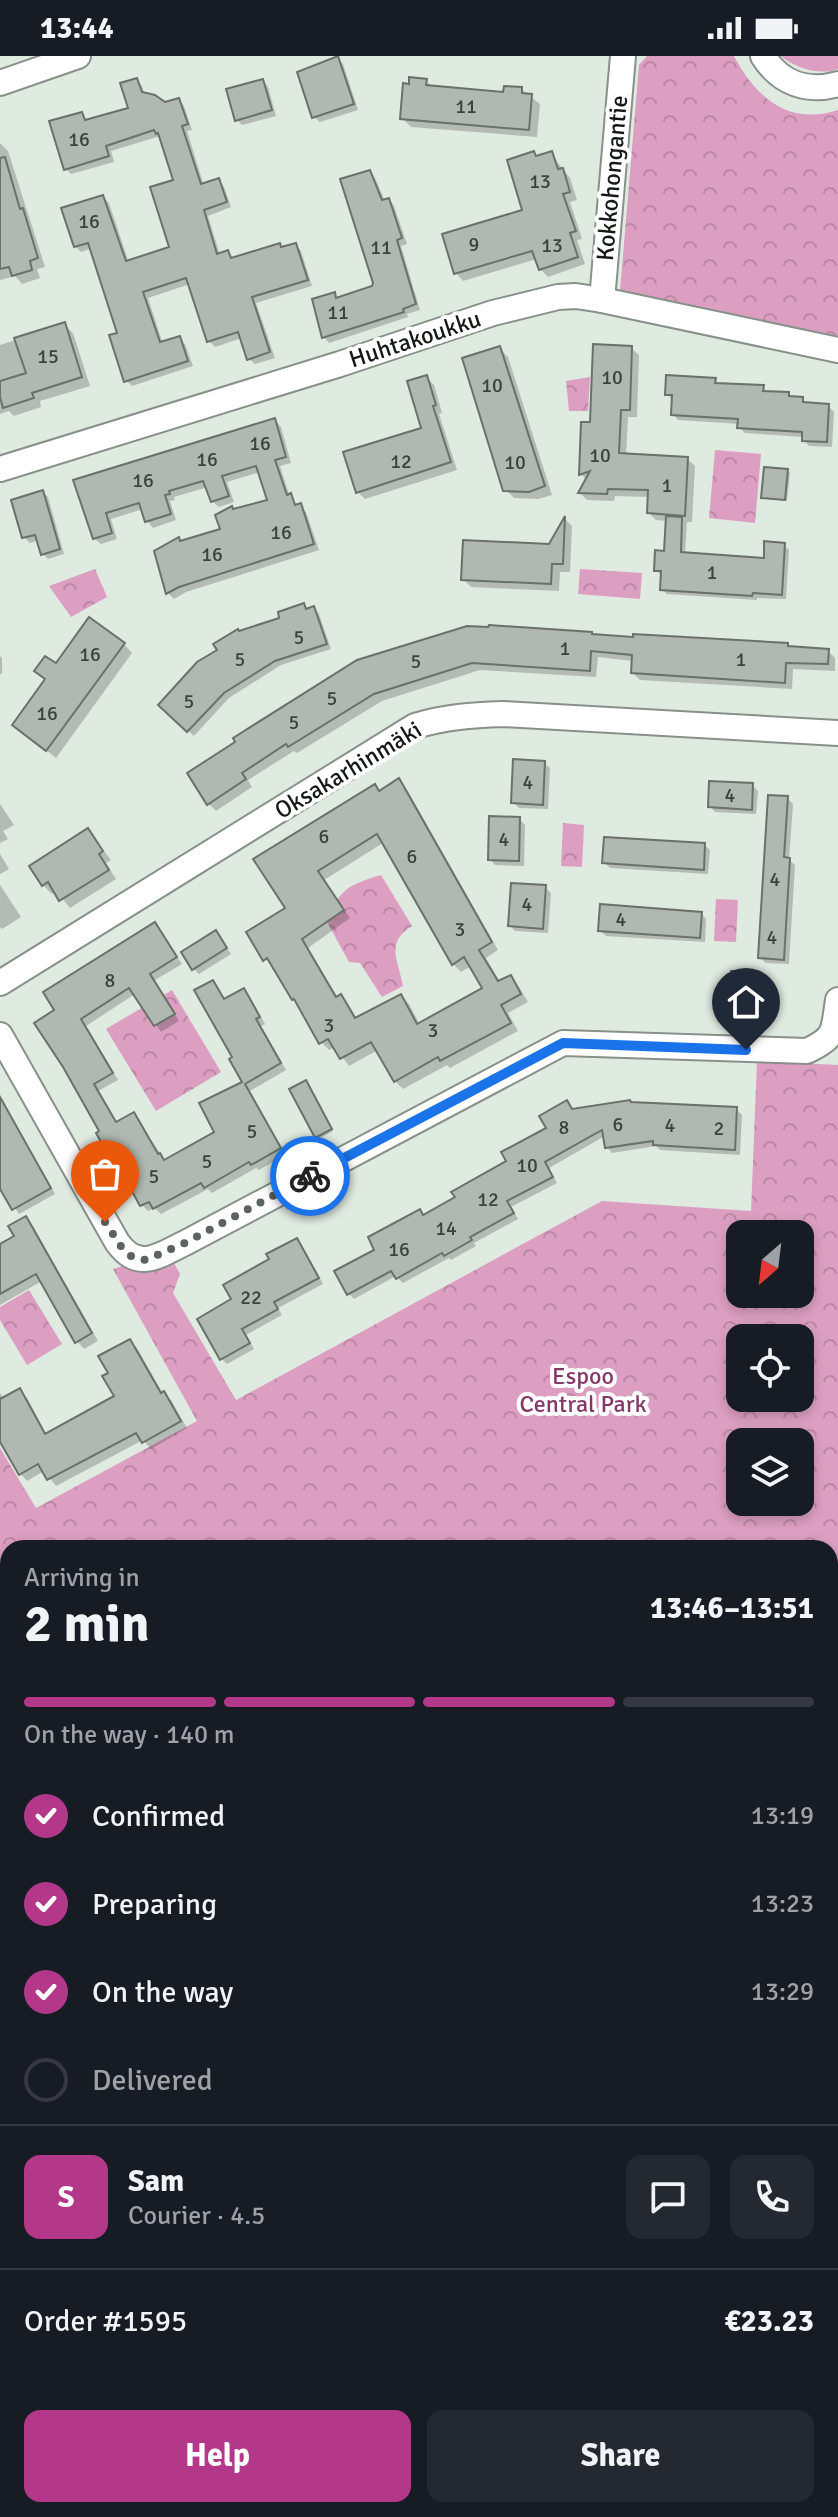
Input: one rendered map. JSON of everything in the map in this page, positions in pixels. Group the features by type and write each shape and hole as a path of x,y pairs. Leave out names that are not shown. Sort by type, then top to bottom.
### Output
{"street":[{"path":"0,83 78,56"},
{"name":"Kokkohongantie","path":"602,300 623,56"},
{"path":"763,56 780,77 794,83 816,88 838,84"},
{"name":"Huhtakoukku","path":"0,469 493,313 558,297 602,300 838,350"},
{"name":"Oksakarhinmäki","path":"0,983 415,726 460,716 503,714 838,733"},
{"path":"0,1035 82,1183 124,1251 134,1258 146,1260 159,1256 563,1043 807,1051 825,1043 833,1031 838,1000"}],"green space":[{"path":"647,56 734,56 753,84 776,105 804,114 838,110 838,336 620,291 639,65"},
{"path":"781,56 838,56 838,69 823,72 808,70"},
{"path":"590,377 588,411 569,411 566,381"},
{"path":"715,450 761,454 755,523 709,518"},
{"path":"95,569 107,597 71,617 49,586"},
{"path":"580,569 642,573 640,599 578,594"},
{"path":"563,823 584,825 582,867 561,866"},
{"path":"381,875 412,926 396,945 403,986 382,997 360,963 349,962 327,922 336,902 346,890"},
{"path":"716,899 738,900 736,942 714,941"},
{"path":"172,990 221,1072 156,1111 106,1029"},
{"name":"Espoo Central Park","path":"757,1061 838,1065 838,1540 0,1540 0,1448 36,1508 197,1421 113,1269 126,1265 149,1269 173,1261 180,1274 173,1293 236,1400 602,1201 751,1211"},
{"path":"29,1290 62,1344 27,1365 0,1320 0,1307"}],"building":[{"path":"338,56 354,104 312,118 297,72"},
{"path":"409,77 427,79 426,85 503,92 504,86 522,87 522,93 532,94 529,130 400,119 403,83 409,84"},
{"path":"137,78 142,92 155,95 165,102 179,98 188,124 182,126 201,184 219,178 227,202 204,210 217,254 228,250 231,258 280,243 281,247 296,243 308,280 252,297 270,352 247,360 238,332 207,342 186,278 143,292 160,342 180,336 188,361 124,382 109,335 117,333 88,243 74,247 61,208 103,195 126,261 169,247 150,187 173,180 158,133 154,130 106,146 109,156 64,170 49,121 82,112 85,120 128,108 120,83"},
{"path":"263,79 272,110 235,121 226,89"},
{"path":"534,151 536,156 552,151 558,169 563,168 570,192 563,194 576,231 570,233 578,257 539,270 532,251 454,274 442,234 522,210 507,160"},
{"path":"5,157 38,258 30,261 32,270 12,276 9,267 0,269 0,158"},
{"path":"370,170 382,200 389,198 402,238 397,240 416,304 403,309 404,312 322,338 312,299 335,292 336,298 372,286 373,283 340,179"},
{"path":"65,322 82,377 32,393 34,398 3,408 0,381 26,373 14,338"},
{"path":"593,344 632,346 630,410 621,410 619,453 688,457 685,516 647,513 648,490 608,489 607,494 578,493 590,471 579,475 581,422 590,422"},
{"path":"500,346 545,486 529,492 503,491 462,358"},
{"path":"427,375 436,405 433,406 451,462 356,493 343,452 421,428 407,381"},
{"path":"666,375 716,378 715,383 764,385 763,391 789,392 789,396 803,397 803,402 829,404 827,442 802,441 802,432 737,428 738,419 671,415 672,395 665,395"},
{"path":"275,418 286,457 275,460 287,495 291,493 295,505 301,503 314,544 179,587 166,594 154,551 179,537 180,541 220,529 215,515 232,506 233,509 267,500 256,466 222,476 229,496 211,502 203,481 165,495 171,514 145,522 139,503 106,513 112,533 93,539 73,480"},
{"path":"764,467 788,469 785,500 761,498"},
{"path":"43,490 60,549 41,555 35,535 22,538 11,500"},
{"path":"565,516 563,564 552,564 551,584 461,580 463,540 549,544"},
{"path":"666,516 682,517 681,552 764,558 764,541 785,543 782,595 660,590 661,571 654,571 655,550 664,551"},
{"path":"304,603 306,609 314,606 327,644 275,661 224,693 187,732 158,705 197,662 217,650 213,644 238,629 279,618 278,612"},
{"path":"89,617 125,643 46,751 12,725 45,679 34,671 45,656 56,663"},
{"path":"489,625 633,637 633,634 788,643 788,646 829,649 828,664 786,663 785,683 631,673 632,655 591,651 590,671 472,663 374,694 242,773 246,779 207,805 187,773 235,742 233,738 357,660 467,626"},
{"path":"513,759 545,761 543,805 511,803"},
{"path":"399,778 492,942 479,950 498,981 511,975 521,994 501,1005 511,1023 440,1061 438,1057 394,1082 371,1042 340,1059 328,1039 319,1044 294,999 267,958 263,961 246,932 285,908 253,859 375,784 379,791","holes":["377,834 452,965 464,957 482,988 417,1024 401,994 355,1018 341,994 336,997 302,939 344,910 318,871"]},
{"path":"709,781 753,783 752,810 708,807"},
{"path":"768,795 788,796 784,857 790,858 784,960 758,958"},
{"path":"489,816 520,817 519,861 488,860"},
{"path":"88,828 103,851 99,854 109,870 59,901 48,882 42,886 29,866"},
{"path":"604,837 705,843 704,870 602,863"},
{"path":"511,883 546,885 543,929 508,926"},
{"path":"600,904 702,912 700,938 598,931"},
{"path":"155,922 177,957 150,974 175,1014 154,1026 129,988 81,1019 113,1073 94,1084 116,1122 134,1112 164,1160 214,1132 199,1103 242,1082 229,1059 232,1057 194,990 213,980 224,999 244,988 260,1017 256,1019 281,1063 245,1084 281,1148 204,1188 201,1183 153,1209 149,1202 140,1206 96,1133 99,1131 63,1067 34,1023 54,1010 43,992"},
{"path":"216,930 227,948 192,970 181,952"},
{"path":"731,971 757,972 755,1016 728,1015"},
{"path":"306,1080 332,1129 315,1138 289,1089"},
{"path":"0,1097 51,1188 12,1210 0,1189"},
{"path":"567,1100 572,1109 630,1100 737,1107 735,1150 653,1145 653,1141 605,1148 602,1130 545,1162 553,1177 507,1201 514,1213 470,1237 472,1240 444,1256 442,1253 396,1279 391,1271 347,1295 334,1271 374,1250 368,1237 420,1209 423,1215 455,1197 451,1192 506,1161 501,1152 546,1128 539,1116"},
{"path":"26,1216 92,1333 75,1343 36,1274 0,1294 0,1244 14,1236 8,1226"},
{"path":"297,1238 319,1278 274,1302 278,1309 242,1329 250,1343 220,1360 197,1319 231,1299 223,1285 269,1259 266,1254"},
{"path":"130,1339 181,1421 142,1443 136,1433 47,1480 38,1464 19,1475 0,1442 0,1399 20,1388 45,1434 114,1396 102,1376 108,1373 98,1356"}],"way so far":[{"path":"105,1222 124,1251 134,1258 146,1260 185,1243 310,1176"}],"route":[{"path":"310,1176 563,1043 746,1050"}]}
